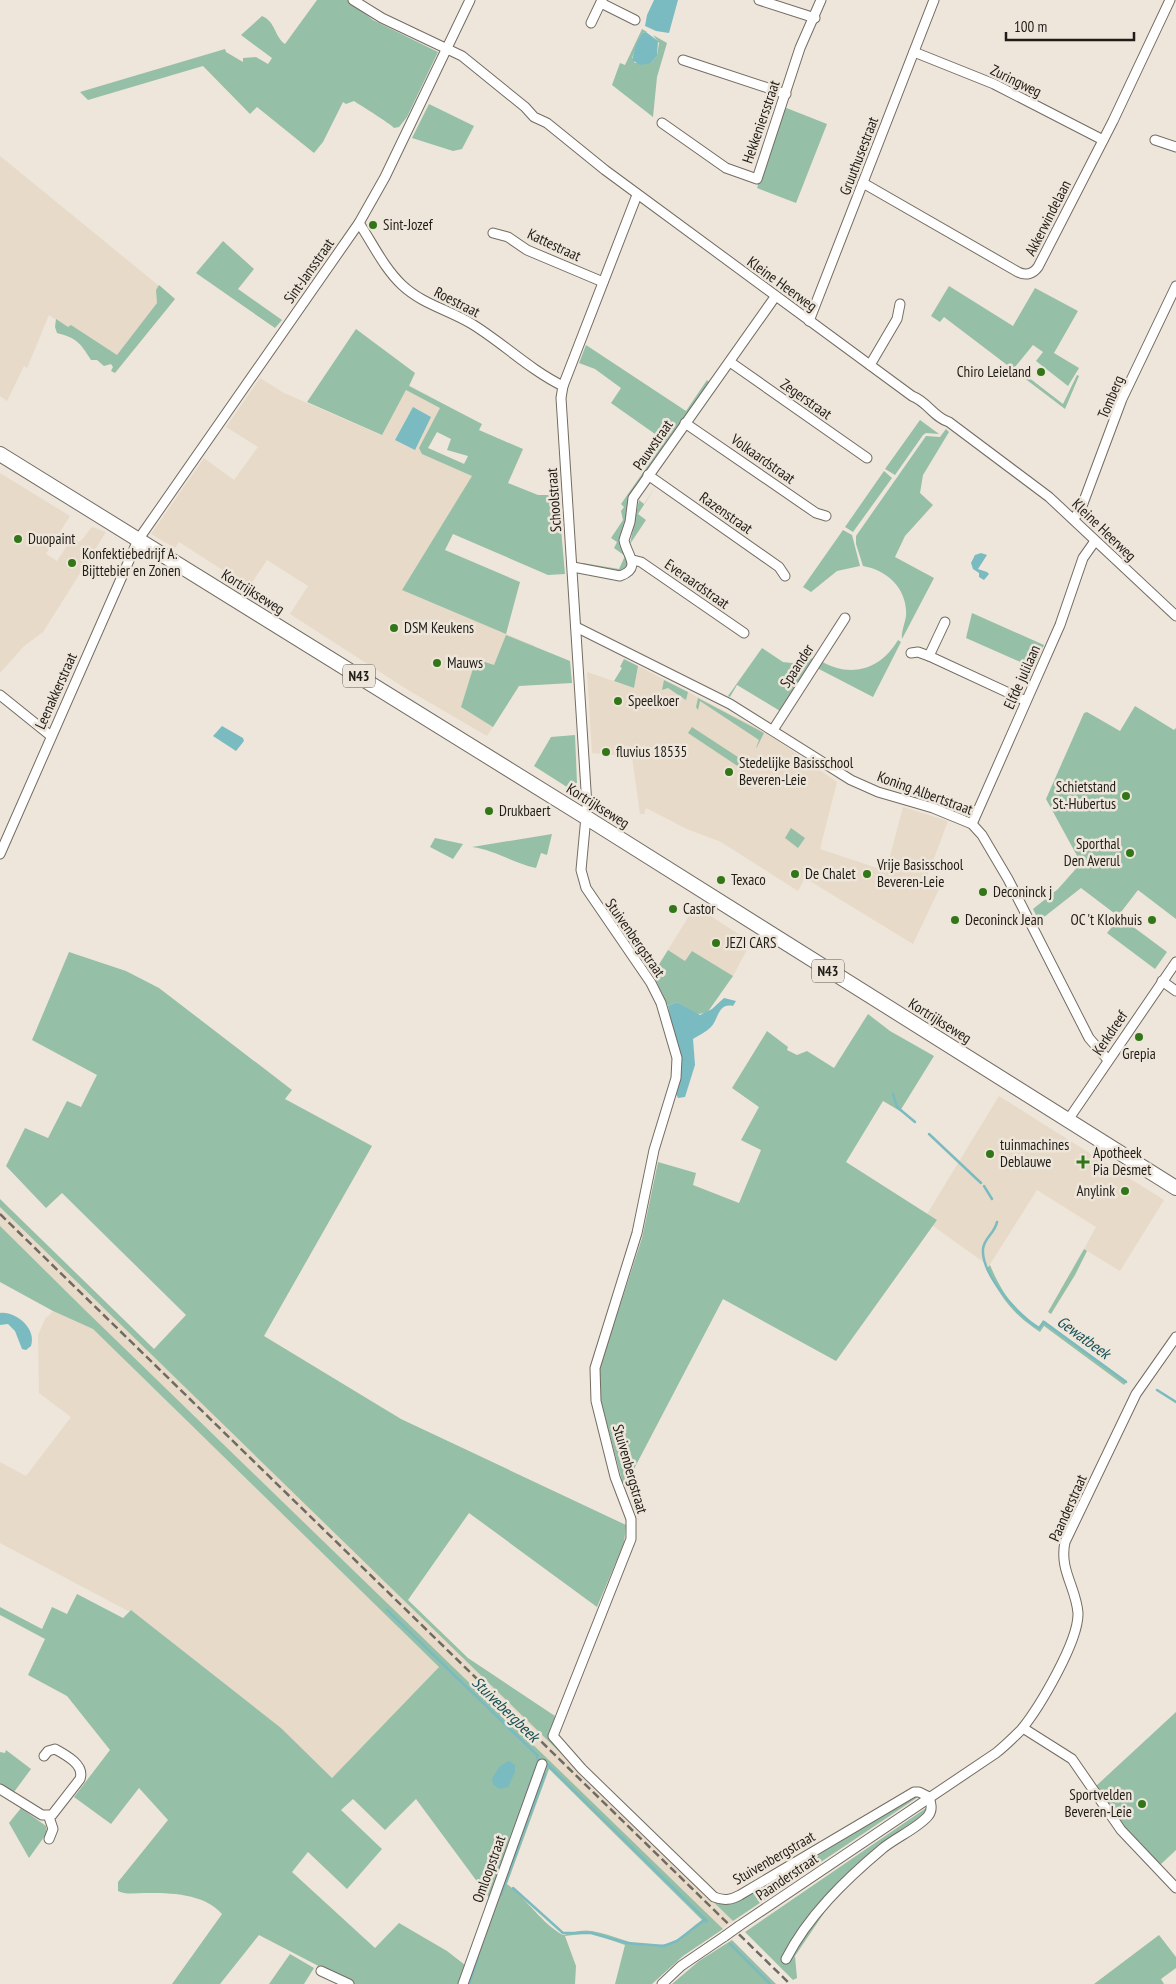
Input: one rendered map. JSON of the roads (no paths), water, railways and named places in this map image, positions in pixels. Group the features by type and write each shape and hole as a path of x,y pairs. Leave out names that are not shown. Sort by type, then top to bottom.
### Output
{"main road":[{"name":"Kortrijkseweg","path":"0,454 587,818 1176,1188"}],"street":[{"name":"Kleine Heerweg","path":"354,0 382,18 449,48 525,107 534,117 546,123 637,195 912,396 924,400 941,420 949,422 1032,484 1074,519 1176,616"},
{"name":"Sint-Jansstraat","path":"138,540 359,223 385,177 449,48 470,0"},
{"path":"758,0 815,18"},
{"name":"Hekkeniersstraat","path":"662,123 726,168 757,179 800,48 815,18 821,0"},
{"name":"Gruuthusestraat","path":"809,321 934,0"},
{"path":"1171,0 1176,2"},
{"name":"Akkerwindelaan","path":"863,183 1018,272 1029,274 1038,267 1103,140 1171,0"},
{"path":"591,23 602,2 635,20"},
{"name":"Zuringweg","path":"914,52 994,84 1103,140"},
{"path":"683,60 786,94"},
{"path":"1155,140 1176,147"},
{"name":"Schoolstraat","path":"587,818 573,567 560,405 563,386 637,195"},
{"name":"Roestraat","path":"359,223 386,265 403,286 426,302 473,325 547,378 563,386"},
{"name":"Kattestraat","path":"493,233 508,237 528,250 603,282"},
{"name":"Tomberg","path":"1074,519 1082,506 1122,398 1176,286"},
{"name":"Pauwstraat","path":"633,560 626,548 624,536 630,522 633,498 775,297"},
{"path":"870,365 897,319 900,304"},
{"name":"Zegerstraat","path":"730,362 867,458"},
{"name":"Volkaardstraat","path":"685,423 816,513 826,516"},
{"name":"Razenstraat","path":"648,475 779,567 785,576"},
{"name":"Leenakkerstraat","path":"0,854 138,540"},
{"name":"Elfde julilaan","path":"972,824 1060,625 1084,558 1095,541"},
{"path":"573,567 620,576 627,572 633,560"},
{"name":"Everaardstraat","path":"633,560 641,562 744,633"},
{"name":"Spaander","path":"773,730 845,618"},
{"path":"929,656 945,622"},
{"name":"Koning Albertstraat","path":"576,627 724,701 851,780 878,792 933,808 972,824 991,849 1008,879 1089,1038 1108,1060"},
{"path":"911,653 918,652 929,656 1026,701"},
{"path":"0,695 51,736"},
{"name":"Stuivenbergstraat","path":"587,818 581,870 586,888 594,904 652,983 673,1037 678,1064 654,1150 637,1233 595,1368 596,1401 615,1477 631,1518 631,1538 553,1736 617,1803 714,1897 721,1900 731,1900 912,1794 919,1792 930,1797"},
{"name":"Kerkdreef","path":"1068,1120 1176,962"},
{"path":"1162,981 1176,991"},
{"name":"Paanderstraat","path":"662,1984 681,1966 996,1753 1023,1728 1057,1672 1077,1621 1077,1610 1062,1558 1068,1535 1136,1394 1176,1337"},
{"path":"1023,1728 1072,1759 1121,1830 1176,1888"},
{"path":"0,1789 42,1815 48,1816 55,1812 80,1779 81,1773 78,1765 57,1750 50,1750 44,1756"},
{"name":"Omloopstraat","path":"463,1984 542,1764"},
{"path":"786,1959 796,1942 825,1904 854,1874 894,1840 928,1815 931,1809 930,1797"},
{"path":"48,1816 53,1829 49,1839"},
{"path":"321,1972 349,1984"}],"water":[{"path":"654,0 678,0 669,33 656,31 645,26 647,15"},
{"path":"646,32 658,41 657,56 651,63 640,65 632,60 642,33"},
{"path":"413,407 431,417 415,450 395,440"},
{"path":"981,553 987,555 978,569 989,574 984,580 979,577 979,573 973,569 971,563 975,555"},
{"path":"222,726 243,738 244,741 236,751 213,736"},
{"path":"724,998 736,1001 733,1006 724,1007 711,1027 693,1039 695,1065 685,1097 678,1098 676,1094 680,1080 681,1058 668,1006 677,1002 700,1015 712,1009"},
{"path":"0,1313 12,1315 24,1322 31,1333 31,1346 26,1350 22,1349 15,1331 8,1324 0,1325"},
{"path":"509,1761 515,1765 515,1772 508,1787 499,1789 493,1784 492,1778 500,1766"}],"waterway":[{"name":"Gewatbeek","path":"893,1094 897,1107 915,1122"},
{"name":"Gewatbeek","path":"929,1134 981,1183"},
{"name":"Gewatbeek","path":"984,1186 992,1199"},
{"name":"Gewatbeek","path":"997,1222 983,1249 988,1270 1003,1294 1022,1315 1039,1328 1044,1322 1126,1382"},
{"name":"Gewatbeek","path":"1157,1390 1176,1402"},
{"name":"Stuivebergbeek","path":"387,1610 537,1755 538,1762 497,1878"},
{"path":"547,1764 707,1921"},
{"path":"530,1815 545,1774"},
{"path":"501,1895 528,1820"},
{"name":"Stuivebergbeek","path":"513,1888 563,1933 591,1933 627,1943 664,1946 677,1941 703,1921 707,1921"},
{"name":"Stuivebergbeek","path":"730,1944 770,1984"},
{"path":"469,1984 478,1958"}],"railway":[{"path":"0,1214 790,1984"}],"place":[{"name":"Sint-Jozef","path":"373,225"},
{"name":"Chiro Leieland","path":"1041,372"},
{"name":"Duopaint","path":"18,539"},
{"name":"Konfektiebedrijf A. Bijttebier en Zonen","path":"72,563"},
{"name":"DSM Keukens","path":"394,628"},
{"name":"Mauws","path":"437,663"},
{"name":"Speelkoer","path":"618,701"},
{"name":"fluvius 18535","path":"606,752"},
{"name":"Stedelijke Basisschool Beveren-Leie","path":"729,772"},
{"name":"Schietstand St.-Hubertus","path":"1126,796"},
{"name":"Drukbaert","path":"489,811"},
{"name":"Sporthal Den Averul","path":"1130,853"},
{"name":"De Chalet","path":"795,874"},
{"name":"Vrije Basisschool Beveren-Leie","path":"867,874"},
{"name":"Texaco","path":"721,880"},
{"name":"Deconinck j","path":"983,892"},
{"name":"Castor","path":"673,909"},
{"name":"Deconinck Jean","path":"955,920"},
{"name":"OC 't Klokhuis","path":"1152,920"},
{"name":"JEZI CARS","path":"716,943"},
{"name":"Grepia","path":"1139,1037"},
{"name":"tuinmachines Deblauwe","path":"990,1154"},
{"name":"Apotheek Pia Desmet","path":"1083,1162"},
{"name":"Anylink","path":"1125,1191"},
{"name":"Sportvelden Beveren-Leie","path":"1142,1804"}]}
